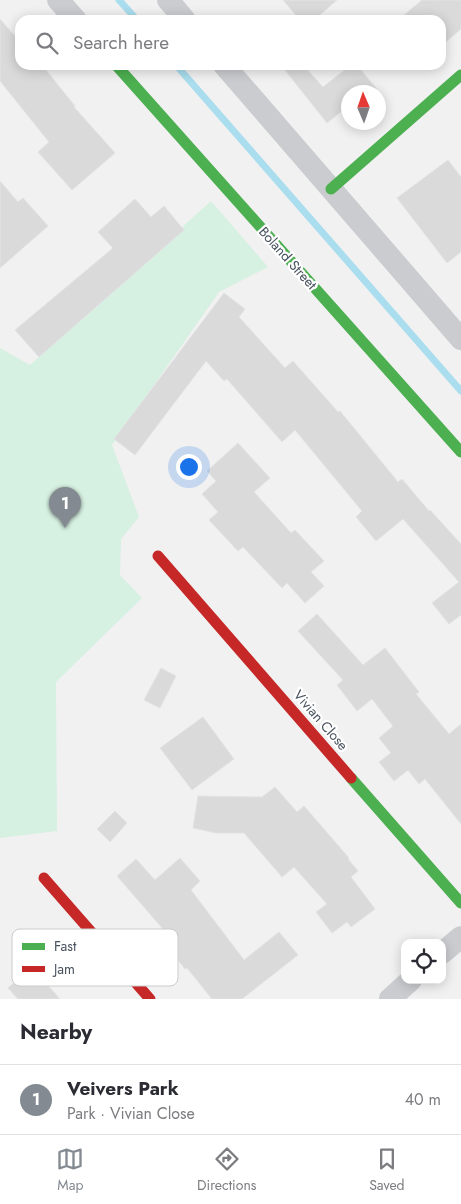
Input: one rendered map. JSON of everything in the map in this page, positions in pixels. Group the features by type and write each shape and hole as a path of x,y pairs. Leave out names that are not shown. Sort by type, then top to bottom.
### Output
{"street":[{"path":"58,0 72,15"},
{"path":"168,0 181,15"},
{"name":"Boland Street","path":"120,70 461,452"},
{"path":"228,70 461,339"},
{"path":"331,189 461,75"},
{"name":"Vivian Close","path":"158,556 461,903"},
{"path":"44,878 89,929"},
{"path":"446,950 461,937"},
{"path":"390,999 407,984"},
{"path":"139,986 150,999"}],"green space":[{"path":"211,201 268,267 219,292 112,445 139,517 121,539 120,575 142,598 56,682 57,831 0,838 0,348 30,365"}],"building":[{"path":"283,0 337,0 320,15 296,15"},
{"path":"422,0 461,0 461,29 446,42 446,15 404,15"},
{"path":"0,19 15,36 15,70 46,70 74,107 115,153 72,190 38,152 49,142 0,81"},
{"path":"285,70 308,70 323,87 345,70 361,70 373,85 341,85 341,112 327,123"},
{"path":"448,160 461,177 461,252 447,263 397,198"},
{"path":"0,181 18,202 23,198 48,226 0,268"},
{"path":"135,199 151,217 164,206 184,230 39,357 15,330 113,248 98,232"},
{"path":"224,293 245,309 239,317 285,368 293,361 338,412 340,411 398,482 402,479 429,511 461,544 461,615 449,624 432,603 459,582 403,519 376,541 356,517 362,511 295,430 282,442 227,379 224,381 206,361 135,455 114,439"},
{"path":"238,443 270,478 254,492 291,533 295,530 324,561 311,572 324,586 305,603 287,583 282,588 243,547 238,551 209,520 218,512 202,494 216,481 207,471"},
{"path":"317,614 363,665 385,648 419,692 416,694 449,734 461,724 461,824 425,779 419,784 408,770 394,781 379,762 391,753 379,738 393,726 372,699 357,711 337,685 343,680 298,631"},
{"path":"161,668 176,676 160,708 144,700"},
{"path":"203,717 234,759 192,790 160,748"},
{"path":"275,787 297,812 304,806 358,871 351,877 375,909 351,927 347,922 332,933 316,912 327,904 294,867 282,877 244,833 216,833 193,828 198,796 262,797"},
{"path":"115,811 127,823 110,842 97,829"},
{"path":"180,858 200,881 191,890 244,960 279,932 298,955 242,999 212,999 187,968 185,969 178,960 178,929 163,929 117,876 136,859 155,880"},
{"path":"12,984 49,986 60,999 18,999 8,988"}],"waterway":[{"path":"119,0 132,15"},
{"path":"180,70 461,391"}],"traffic: fast":[{"path":"120,70 461,452"},
{"path":"331,189 461,75"},
{"path":"351,778 461,903"}],"traffic: jam":[{"path":"158,556 351,778"},
{"path":"44,878 89,929"},
{"path":"139,986 150,999"}],"place":[{"name":"Veivers Park","path":"65,528"}]}
